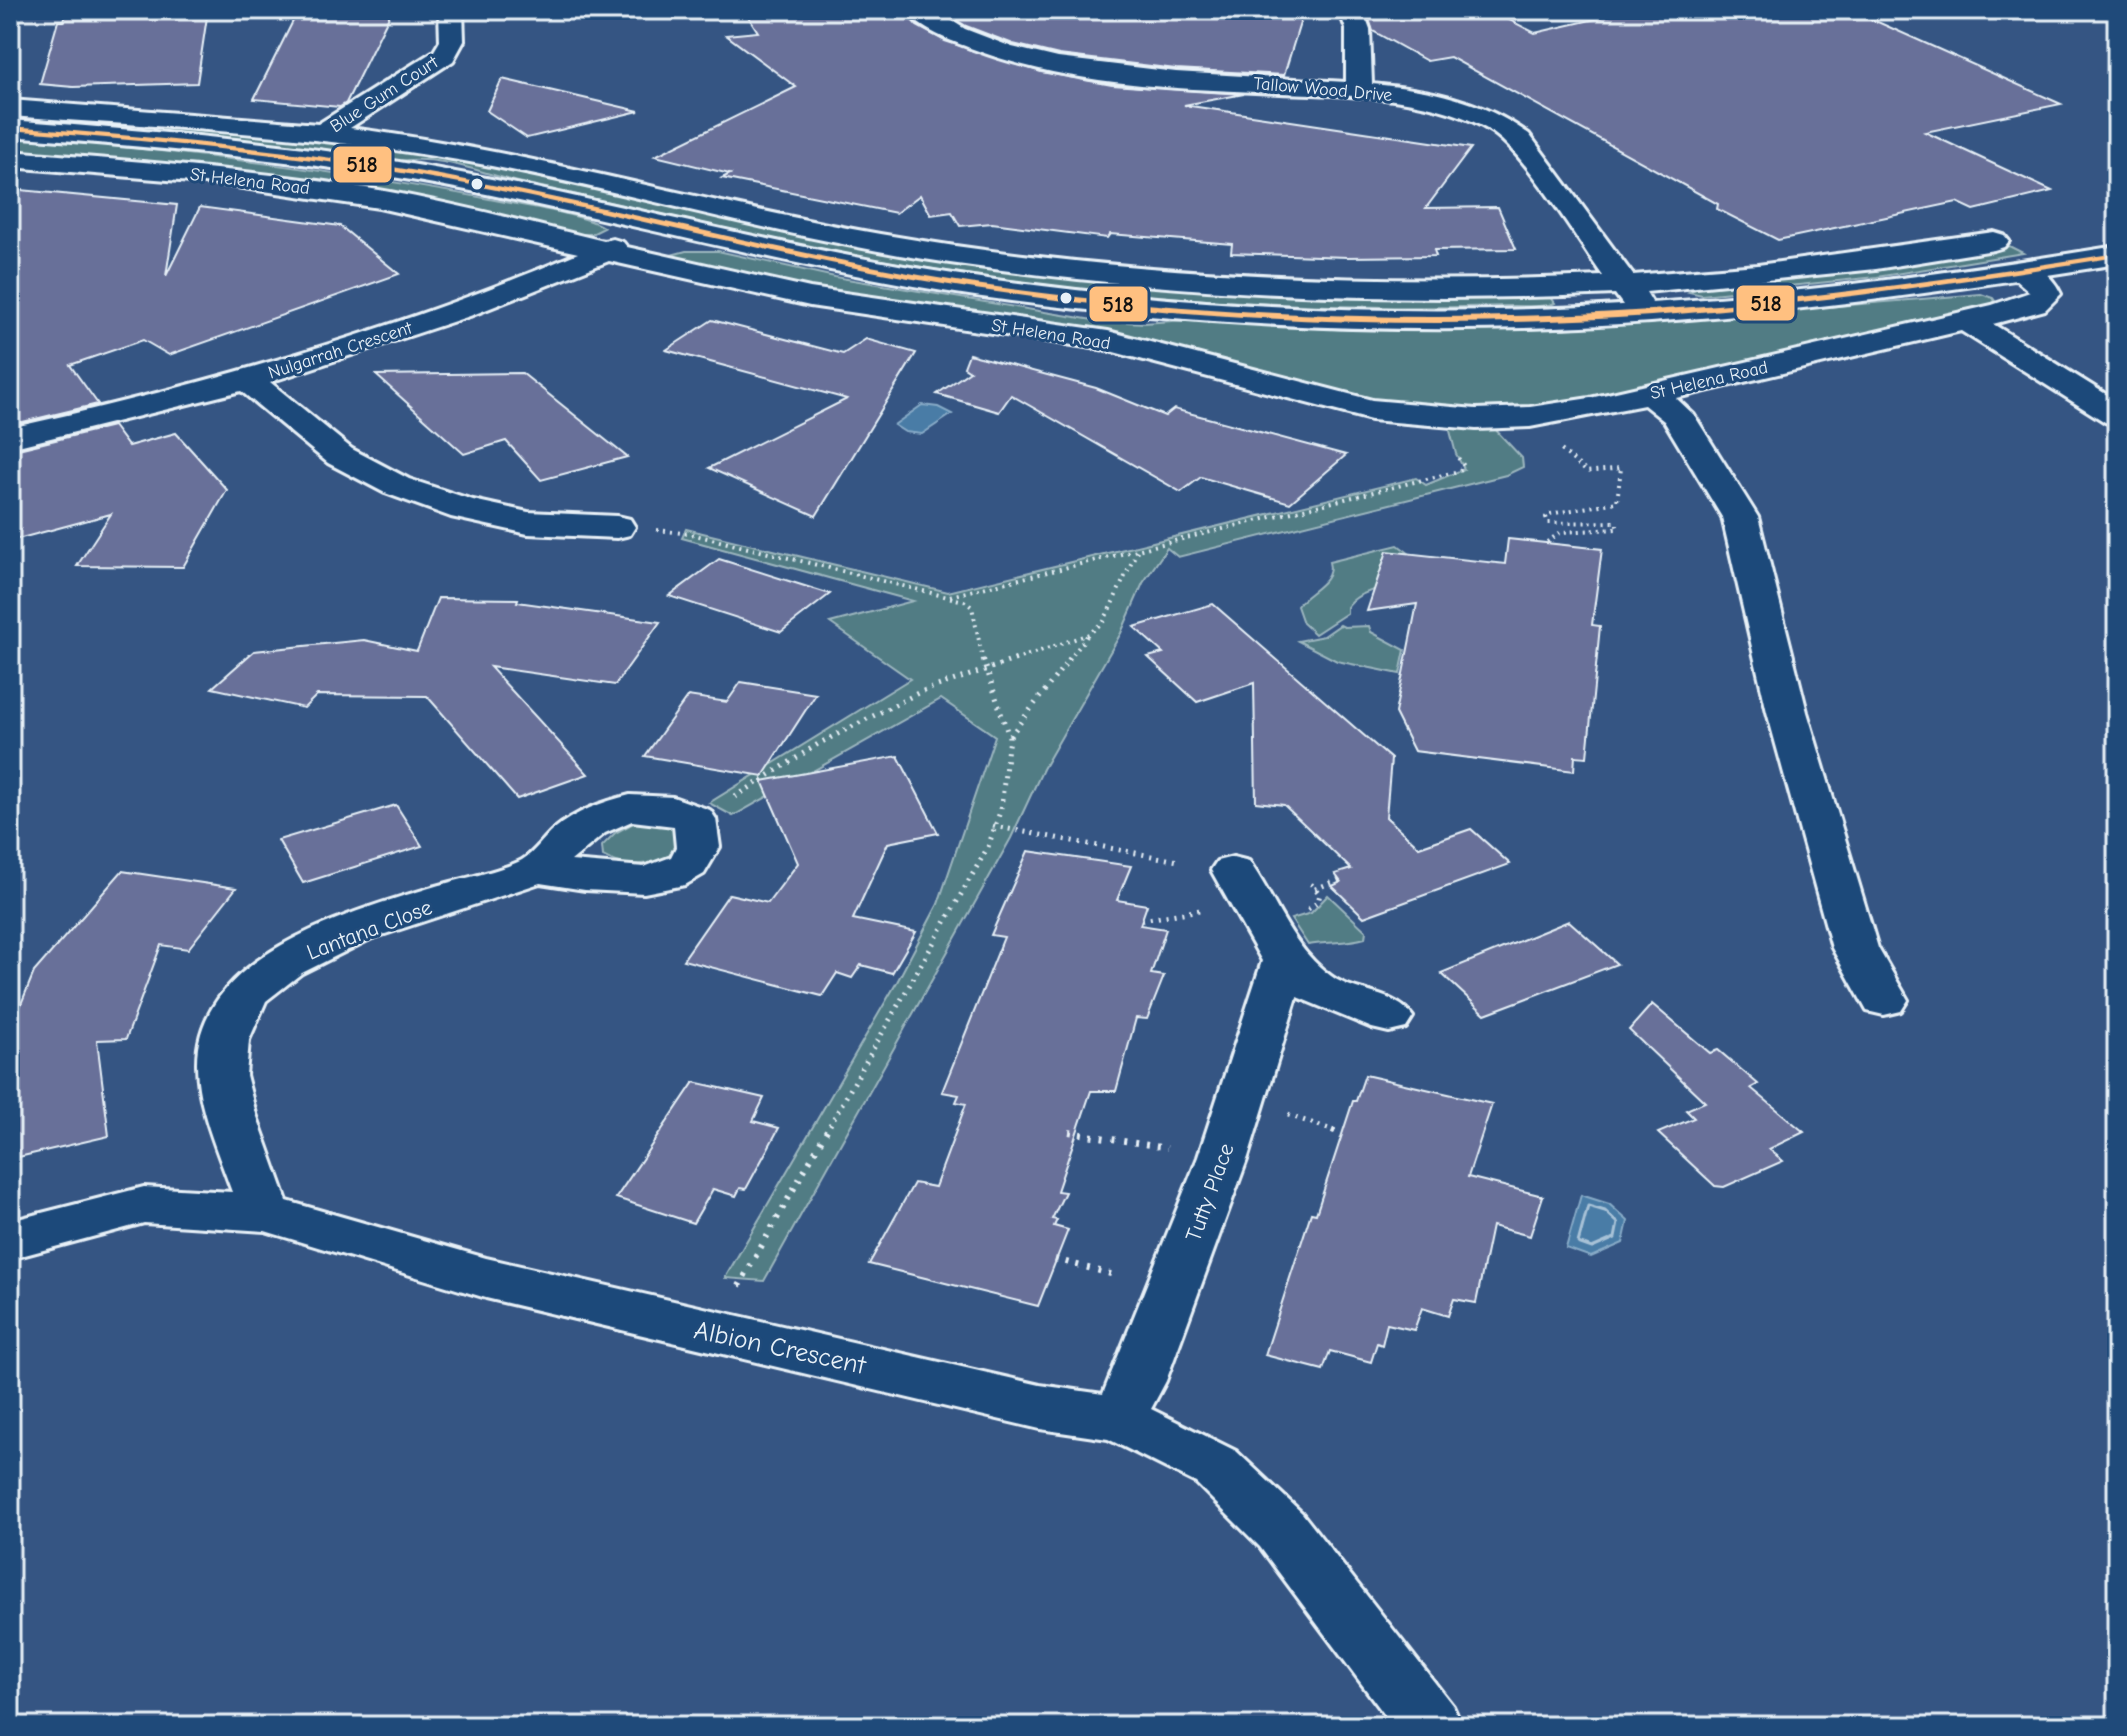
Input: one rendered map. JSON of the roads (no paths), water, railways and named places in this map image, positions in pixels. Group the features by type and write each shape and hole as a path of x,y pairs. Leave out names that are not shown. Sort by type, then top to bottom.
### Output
{"street":[{"name":"Blue Gum Court","path":"323,133 444,56 452,41 451,10"},
{"name":"Tallow Wood Drive","path":"918,10 967,40 1016,56 1073,68 1132,75 1359,90 1449,105 1482,116 1509,131 1536,160 1644,312"},
{"path":"1351,10 1358,29 1359,90"},
{"path":"10,108 323,133 515,162 845,237 1039,266 1268,285 1447,288 1623,284 1800,270 1994,241"},
{"name":"St Helena Road","path":"10,128 280,154 461,180 898,276 1150,306 1383,319 1546,318 1828,296 2117,255"},
{"name":"St Helena Road","path":"10,159 299,186 461,215 810,297 1108,341 1371,410 1447,418 1530,417 1650,394 1966,321 2043,299 2046,290 2021,271"},
{"name":"Nulgarrah Crescent","path":"10,438 248,380 451,312 606,251 657,224"},
{"path":"1966,321 2117,415"},
{"path":"248,380 340,456 397,486 464,509 528,523 617,527"},
{"path":"1650,394 1677,415 1740,517 1787,712 1855,948 1884,1000"},
{"name":"Lantana Close","path":"265,1213 224,1087 221,1060 231,1022 254,986 294,958 335,938 538,869 570,836 607,814 630,808 673,810 695,819 701,839 698,856 684,868 668,875 616,882 538,869"},
{"path":"1233,870 1285,961 1317,989 1389,1017"},
{"name":"Tutty Place","path":"1118,1418 1138,1381 1223,1157 1285,961"},
{"name":"Albion Crescent","path":"10,1240 144,1205 265,1213 486,1278 1040,1407 1118,1418 1216,1467 1281,1530 1430,1726"}],"water":[{"path":"922,405 938,407 952,414 922,434 905,432 894,425"},
{"path":"1581,1195 1609,1204 1628,1221 1623,1243 1591,1257 1566,1248"}]}
